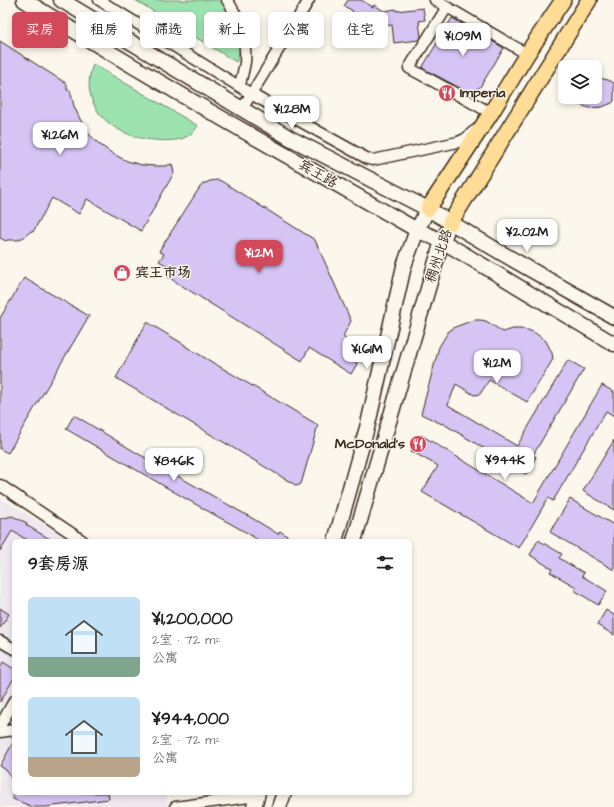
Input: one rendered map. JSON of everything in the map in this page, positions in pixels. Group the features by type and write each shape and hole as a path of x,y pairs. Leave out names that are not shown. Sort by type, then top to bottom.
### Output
{"main road":[{"name":"宾王路","path":"24,0 227,122 417,230 442,241 614,344"},
{"name":"宾王路","path":"61,0 290,138 428,209 614,317"},
{"name":"稠州北路","path":"336,539 368,424 404,266 417,230 428,209 563,0"},
{"name":"稠州北路","path":"355,539 442,241 450,223 589,0"},
{"path":"279,807 283,795"}],"street":[{"path":"100,0 110,3 252,94 368,160 458,142 465,139 491,113 409,68 447,7"},
{"path":"228,0 238,19 244,42 245,63 240,86"},
{"path":"242,109 308,0"},
{"path":"435,0 527,54"},
{"path":"0,486 80,539"},
{"path":"0,641 12,648"},
{"path":"0,726 12,705"},
{"path":"0,732 12,730"},
{"path":"175,807 256,799"}],"shaded area":[{"path":"0,498 70,539 12,539 12,795 167,795 168,807 0,807"}],"green space":[{"path":"135,0 221,0 229,12 204,12 204,42 196,37 196,12 155,12"},
{"path":"213,48 240,48 236,62"},
{"path":"93,64 198,126 188,136 169,141 139,138 125,133 113,126 102,117 90,94 89,79"}],"building":[{"path":"348,0 361,0 384,11 423,8 425,20 419,21 421,37 419,40 394,43 392,25 388,25 388,12 352,12 344,6"},
{"path":"452,18 504,48 480,87 472,92 462,89 422,68"},
{"path":"0,41 67,84 67,90 70,90 74,106 80,119 88,133 99,144 113,154 127,161 142,165 155,166 172,164 174,173 141,231 87,199 79,214 52,198 33,232 31,231 18,240 6,241 0,238"},
{"path":"602,79 614,83 614,101 602,107 590,108 576,104 602,104"},
{"path":"218,180 315,240 351,321 343,336 361,356 355,360 357,364 351,374 309,348 302,361 168,277 173,269 159,261 164,254 159,251 200,187 210,181"},
{"path":"24,278 89,316 8,453 0,449 0,318"},
{"path":"474,320 486,321 503,332 513,329 528,330 546,341 552,353 553,359 527,402 489,380 480,394 474,395 456,384 448,405 517,446 568,360 584,369 533,455 536,457 526,474 442,423 421,414 439,347 449,331 455,327"},
{"path":"147,322 318,425 301,484 297,486 116,378"},
{"path":"602,385 614,392 614,416 606,411 553,501 548,498 519,548 422,492 438,466 411,451 421,435 533,503"},
{"path":"74,415 278,534 280,531 291,539 256,539 66,429"},
{"path":"614,440 614,510 583,491"},
{"path":"570,499 614,525 614,570 550,532"},
{"path":"12,516 27,523 26,525 50,539 26,539 12,531 0,551 0,519"},
{"path":"538,540 562,554 559,558 584,573 582,576 607,591 598,605 574,590 576,587 550,572 552,569 530,555"},
{"path":"0,608 9,614 0,628"},
{"path":"606,610 614,615 614,635 597,625"},
{"path":"3,662 12,668 12,681 0,702 0,668"},
{"path":"12,745 12,778 6,770 0,766"},
{"path":"13,795 108,795 109,799 46,807 33,807 13,799"}],"place":[{"name":"Imperia","path":"447,93"},
{"name":"宾王市场","path":"122,273"},
{"name":"McDonald's","path":"418,444"}]}
